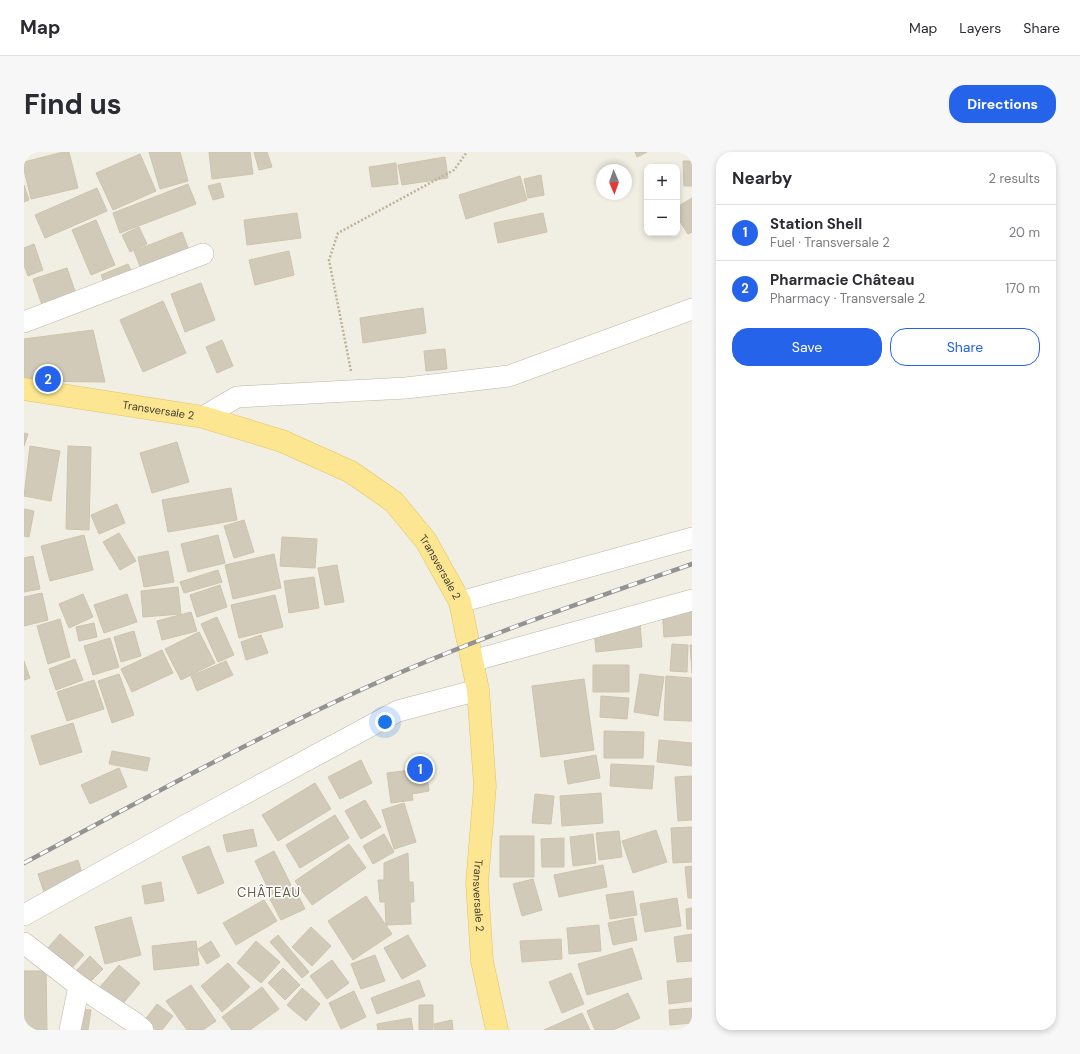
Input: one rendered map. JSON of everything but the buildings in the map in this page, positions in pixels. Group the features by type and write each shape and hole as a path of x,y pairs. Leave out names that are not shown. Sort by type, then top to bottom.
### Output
{"main road":[{"name":"Transversale 2","path":"24,389 203,416 282,441 351,472 394,502 426,541 460,602 478,690 485,786 477,883 482,962 497,1030"}],"street":[{"path":"24,322 203,254"},
{"path":"203,416 237,397 406,388 509,376 692,309"},
{"path":"460,602 692,538"},
{"path":"472,661 692,600"},
{"path":"24,915 190,823 398,711 478,690"},
{"path":"24,943 79,986 135,1023 142,1030"},
{"path":"70,1030 79,986"}],"path":[{"path":"354,390 329,260 338,233 454,170 466,152"}],"railway":[{"path":"24,863 278,729 405,670 568,607 692,564"}],"place":[{"name":"Pharmacie Château","path":"48,379"},
{"name":"Station Shell","path":"420,769"}],"district":[{"name":"CHÂTEAU","path":"269,892"}]}
